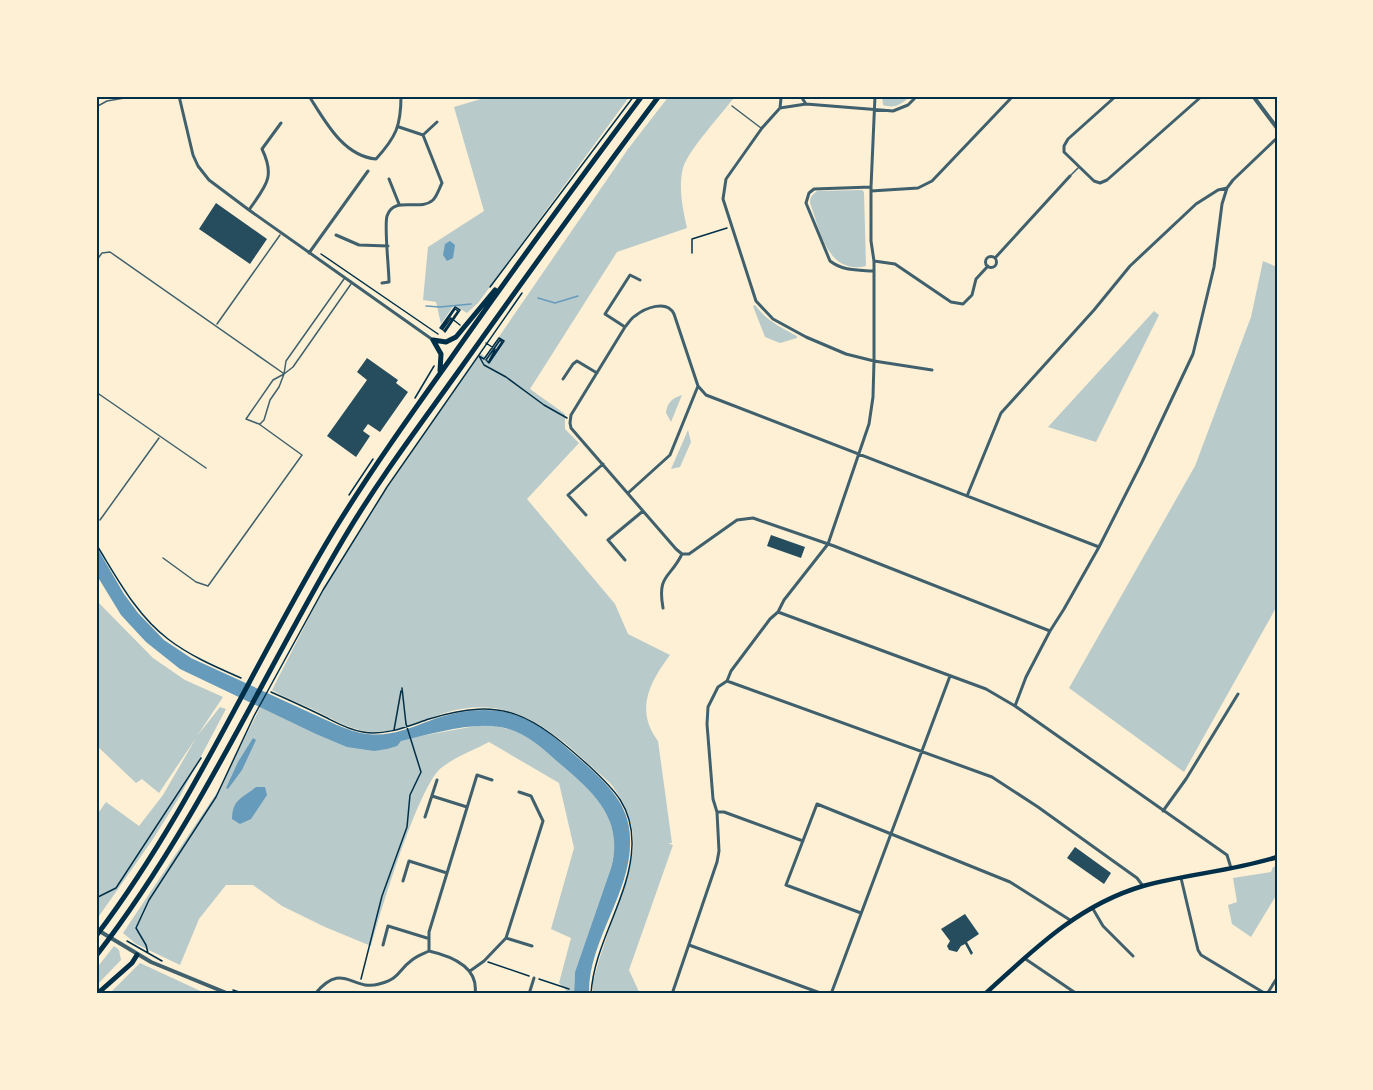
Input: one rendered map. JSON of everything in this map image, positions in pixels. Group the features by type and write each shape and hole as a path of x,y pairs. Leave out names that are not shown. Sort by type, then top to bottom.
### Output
{"highway":[{"path":"96,936 116,910 172,824 332,534 394,438 529,247 642,96"},
{"path":"97,954 126,916 182,830 251,715 319,582 372,494 539,256 659,96"},
{"path":"433,340 446,342 456,337 529,247"},
{"path":"433,340 441,354 440,373"},
{"path":"97,994 132,963 137,955"}],"main road":[{"path":"986,994 1024,958 1070,920 1092,907 1143,886 1277,857"}],"street":[{"path":"180,96 193,155 198,166 221,190 433,340"},
{"path":"309,96 339,140 363,158 376,159 388,146 399,127 401,96"},
{"path":"784,96 781,98 780,108 762,128 726,179 723,199 756,302 773,319 806,337 846,354 932,370"},
{"path":"799,96 806,104"},
{"path":"672,994 719,851 706,716 711,699 718,687 727,681 731,671 828,544 869,424 873,397 874,361 871,189 875,96"},
{"path":"780,108 806,104 893,111 908,105 916,96"},
{"path":"873,271 838,267 830,261 806,203 809,193 814,189 918,188 932,181 1013,96"},
{"path":"1116,96 1068,139 1064,146 1064,152 1094,181 1100,183 1107,180 1202,96"},
{"path":"1253,96 1277,128"},
{"path":"423,135 437,122"},
{"path":"249,210 268,182 270,174 269,164 262,149 281,123"},
{"path":"382,283 389,282 386,224 388,214 399,204 428,203 435,199 442,183 423,135 399,127"},
{"path":"1016,705 1026,677 1099,547 1161,424 1192,354 1214,267 1222,204 1227,188 1277,138"},
{"path":"309,253 368,171"},
{"path":"995,258 1070,176"},
{"path":"389,179 399,204"},
{"path":"967,496 1001,413 1094,310 1130,266 1196,204 1218,190 1227,188"},
{"path":"336,235 359,245 388,246"},
{"path":"988,266 987,259 992,256 995,258"},
{"path":"874,261 895,264 951,302 963,304 972,295 976,279 988,266 995,265 997,261 995,258"},
{"path":"625,327 605,314 630,274 640,280"},
{"path":"1050,631 828,544 753,518 737,520 689,554 682,554 571,428 570,418 625,327 635,315 658,305 667,305 671,308 698,386 706,395 1099,547"},
{"path":"563,379 577,361 597,373"},
{"path":"628,493 670,455 698,386"},
{"path":"586,515 568,495 603,464"},
{"path":"626,560 608,540 643,511"},
{"path":"663,608 660,592 663,580 682,554"},
{"path":"778,612 986,689 1016,705 1227,855 1231,867"},
{"path":"831,994 950,676"},
{"path":"727,681 992,777 1137,878 1143,886"},
{"path":"1163,811 1186,779 1238,694"},
{"path":"1277,771 1277,779"},
{"path":"429,951 427,938 477,775 492,780"},
{"path":"425,817 437,780"},
{"path":"471,971 506,938 543,821 531,796 519,792"},
{"path":"432,796 467,807"},
{"path":"861,913 786,885 817,804 1010,882 1070,920"},
{"path":"717,812 724,812 803,841"},
{"path":"403,882 409,861 447,873"},
{"path":"1181,878 1201,955 1267,994 1277,978"},
{"path":"1092,907 1103,926 1133,956"},
{"path":"383,945 388,926 427,938"},
{"path":"96,929 137,955 175,973 231,992"},
{"path":"506,938 532,946"},
{"path":"689,945 823,994"},
{"path":"315,994 325,982 340,977 376,985 396,978 411,960 429,951 464,964 471,971 474,979 475,994"},
{"path":"1024,958 1077,994"},
{"path":"529,994 534,978"}],"lane":[{"path":"96,107 107,100 136,96"},
{"path":"732,106 762,128"},
{"path":"1070,176 1079,167"},
{"path":"217,325 281,233"},
{"path":"96,261 102,253 110,252 284,374"},
{"path":"259,424 264,420 270,400 279,387 286,361 345,278"},
{"path":"163,558 204,586 208,586 302,455 259,424 246,419 273,380 293,367 352,284"},
{"path":"96,392 206,468"},
{"path":"100,520 159,437"}],"path":[{"path":"485,293 633,96"},
{"path":"692,253 692,239 731,226"},
{"path":"313,256 322,254 426,328 438,334 449,335"},
{"path":"455,307 460,310 444,332 440,328 455,307"},
{"path":"444,332 458,311 455,309 443,329 451,318"},
{"path":"478,355 484,360 499,338 504,341 489,363 486,360 500,340 502,342 489,361 495,349"},
{"path":"148,953 136,928 138,922 149,900 216,797 251,715 269,681 363,524 478,355"},
{"path":"478,355 484,365 506,377 565,418 570,418"},
{"path":"96,543 136,605 167,639 193,656 241,678"},
{"path":"360,983 382,896 407,827 410,795 421,772 406,724 402,688 394,731"},
{"path":"271,692 349,728 363,732 394,731 459,711 487,708 509,712 524,716 545,728 602,778 617,794 624,806 630,824 632,850 627,875 596,961 591,994"},
{"path":"96,898 116,888 201,758"},
{"path":"122,939 159,959"},
{"path":"484,961 569,989"},
{"path":"231,992 245,994"}],"shaded area":[{"path":"491,96 630,96 478,303 467,313 454,305 441,324 436,302 423,300 428,247 484,211 454,107"},
{"path":"669,96 735,96 698,142 683,168 681,191 687,228 617,252 530,389 565,414 565,429 579,443 527,499 615,604 628,634 670,655 651,686 646,708 651,730 658,741 672,843 668,843 673,845 629,970 640,994 593,994 593,982 599,960 633,852 631,823 628,814 621,798 610,783 556,736 518,714 497,709 474,708 448,712 392,730 373,732 348,726 272,690 323,590 380,499 480,353 485,357 628,149"},
{"path":"882,96 910,96 901,103 891,106 883,105"},
{"path":"862,190 864,192 866,266 853,267 842,264 827,248 817,226 810,201 817,191"},
{"path":"1263,261 1277,267 1277,606 1184,772 1069,688 1195,466 1251,317"},
{"path":"755,305 769,319 797,338 780,343 765,337 753,306"},
{"path":"1154,311 1159,315 1096,442 1048,427"},
{"path":"682,395 671,422 666,413 669,403"},
{"path":"688,430 691,442 680,467 671,469"},
{"path":"96,600 153,658 185,680 223,697 197,736 220,707 226,709 180,796 97,919 96,816 106,802 139,826 163,795 196,738 159,793 142,779 136,783 96,745"},
{"path":"262,704 325,736 404,739 487,724 525,733 585,780 607,810 615,838 615,848 611,868 575,972 574,994 567,994 559,983 571,938 551,929 574,848 559,783 489,742 446,764 432,780 411,824 371,946 282,906 253,885 226,885 199,919 180,965 136,944 123,933 218,791"},
{"path":"1277,866 1277,894 1251,937 1232,924 1228,905 1237,902 1233,878 1271,872 1273,867"},
{"path":"114,946 119,950 121,960 96,986 96,969"},
{"path":"140,963 207,994 109,994"}],"water":[{"path":"450,241 455,245 453,258 447,261 443,255 445,244"},
{"path":"96,546 124,594 138,613 164,640 191,658 337,725 360,733 376,735 399,731 467,711 493,710 518,716 537,725 584,763 615,795 626,814 630,837 625,877 595,954 589,994 574,994 575,972 611,868 614,850 613,834 602,807 571,773 532,740 500,727 476,726 451,730 401,741 397,746 374,751 347,747 316,734 180,669 146,642 121,615 96,574"},
{"path":"253,738 256,740 242,770 228,789 226,788 238,762"},
{"path":"256,787 265,787 267,795 251,819 240,824 232,819 234,807 239,800"}],"building":[{"path":"216,203 267,239 250,264 199,229"},
{"path":"367,358 398,380 396,383 408,392 380,432 368,424 363,431 370,436 356,457 327,436 367,380 357,372"},
{"path":"771,535 805,547 801,558 767,546"},
{"path":"1075,847 1111,873 1104,884 1067,858"},
{"path":"965,914 979,934 967,942 973,953 971,955 965,944 957,952 949,950 947,946 950,941 941,929"}],"waterway":[{"path":"538,298 555,303 578,296"},
{"path":"426,306 471,304"}]}
